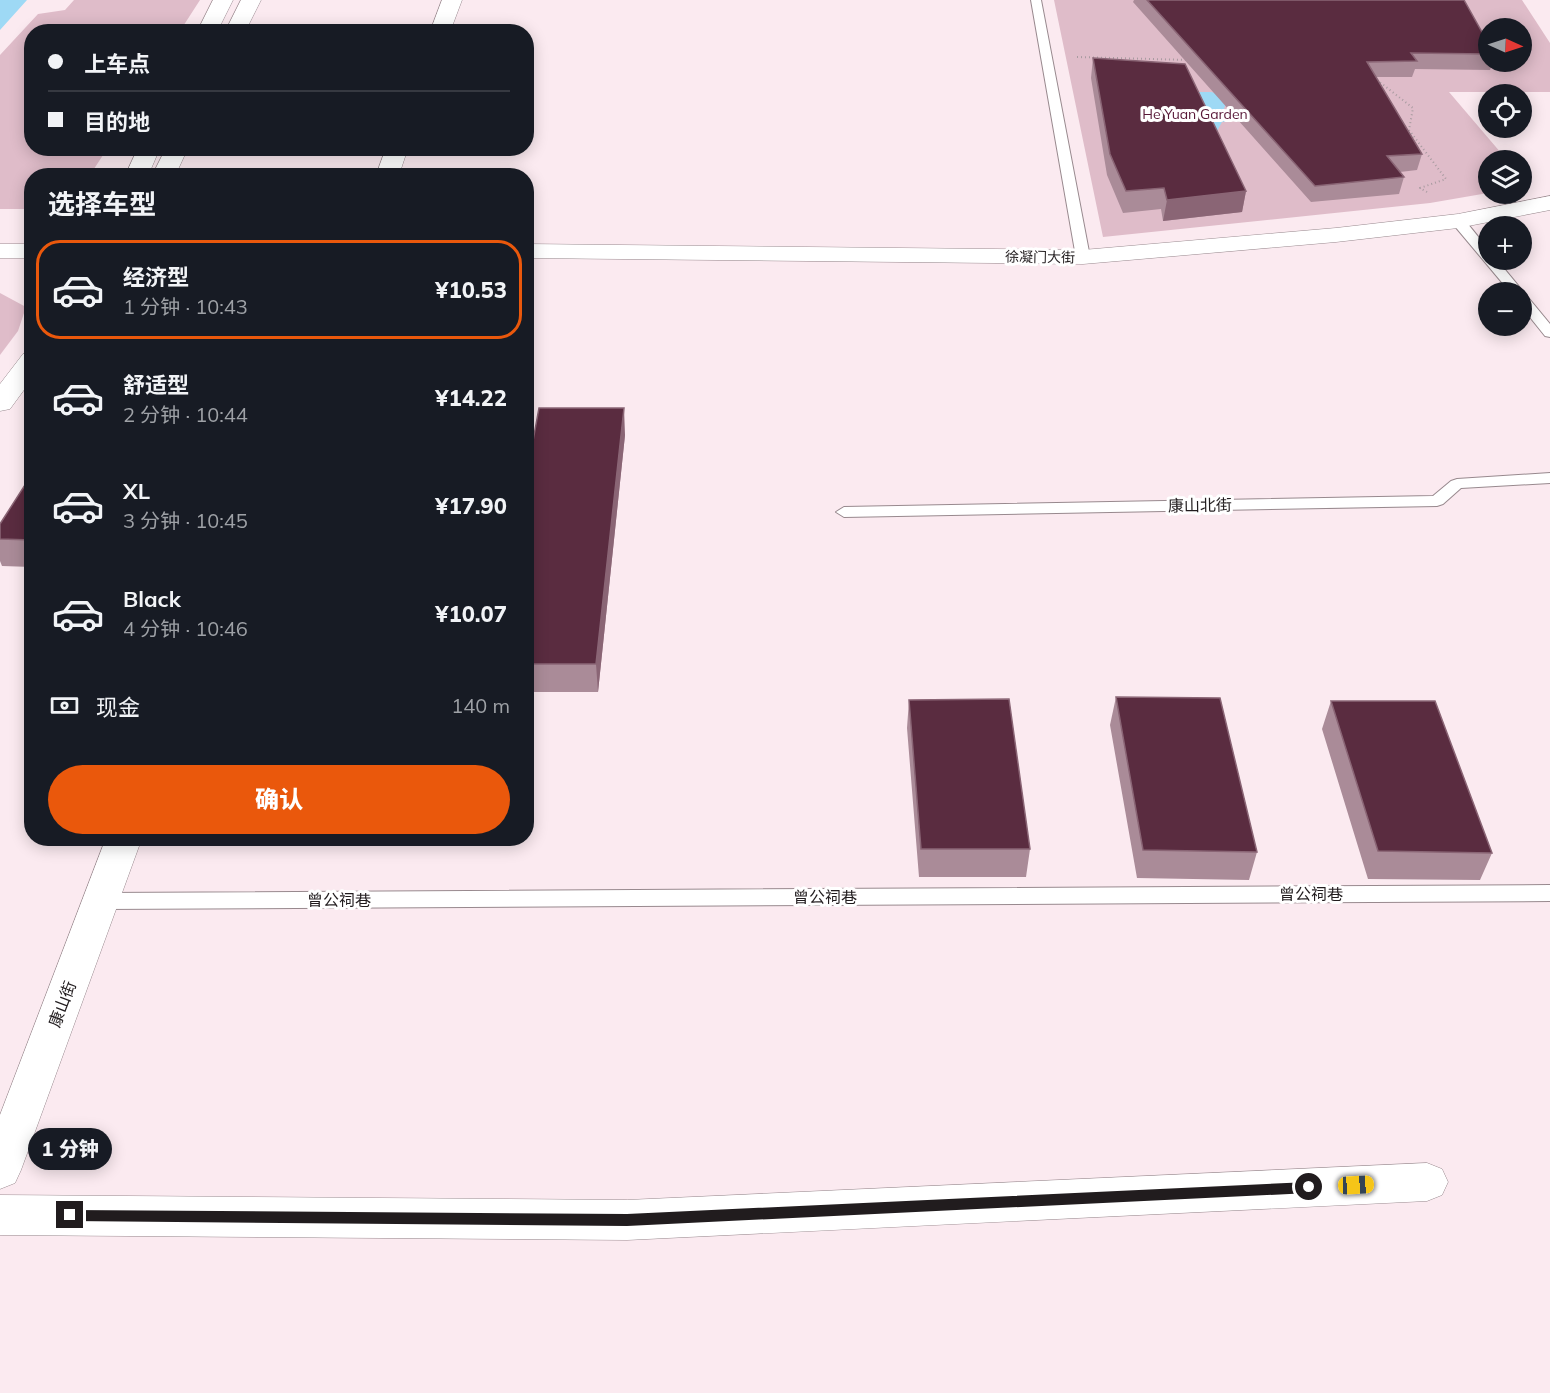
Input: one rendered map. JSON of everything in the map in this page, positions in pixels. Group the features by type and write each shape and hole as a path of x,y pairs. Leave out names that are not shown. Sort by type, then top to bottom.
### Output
{"street":[{"path":"211,24 223,0"},
{"path":"239,24 251,0"},
{"path":"444,24 452,0"},
{"name":"徐凝门大街","path":"534,251 1083,257 1336,236 1458,221 1550,203"},
{"path":"0,251 24,251"},
{"path":"0,403 24,371"},
{"name":"康山街","path":"0,1170 121,846"},
{"path":"0,1215 627,1220 1426,1182"}],"lane":[{"path":"1036,0 1083,257"},
{"path":"1458,221 1478,245"},
{"path":"1499,270 1509,282"},
{"path":"1532,311 1550,333"},
{"name":"康山北街","path":"844,512 1437,501 1457,484 1550,478"},
{"name":"曾公祠巷","path":"100,901 1550,893"}],"path":[{"path":"1046,56 1189,60"},
{"path":"1372,74 1379,83 1413,108 1409,130 1446,178 1420,188 1434,197"}],"green space":[{"path":"74,0 200,0 185,24 29,24 38,14 65,10"},
{"name":"He Yuan Garden","path":"1054,0 1522,0 1550,43 1550,92 1532,92 1532,84 1478,84 1478,92 1449,92 1478,126 1478,138 1488,138 1498,150 1478,150 1478,195 1430,203 1103,237"},
{"path":"24,29 24,156 102,156 95,168 24,168 24,209 0,209 0,55"},
{"path":"0,293 24,306 24,313 18,331 0,355"}],"water":[{"path":"0,0 27,0 0,30"},
{"path":"1191,92 1211,92 1228,96 1224,109 1244,119 1222,122 1215,135"}],"building":[{"path":"1147,0 1464,0 1478,25 1478,54 1411,53 1417,61 1367,62 1422,154 1387,156 1404,177 1315,186"},
{"path":"1093,58 1185,64 1246,191 1167,200 1164,188 1126,191 1110,154"},
{"path":"539,408 624,408 596,664 534,664 534,435"},
{"path":"24,486 24,540 0,539 0,524"},
{"path":"1116,697 1220,698 1257,852 1143,850"},
{"path":"1009,699 1030,849 921,849 909,700"},
{"path":"1331,701 1435,701 1492,853 1378,851"}],"route":[{"path":"70,1215 627,1220 1309,1187"}]}
